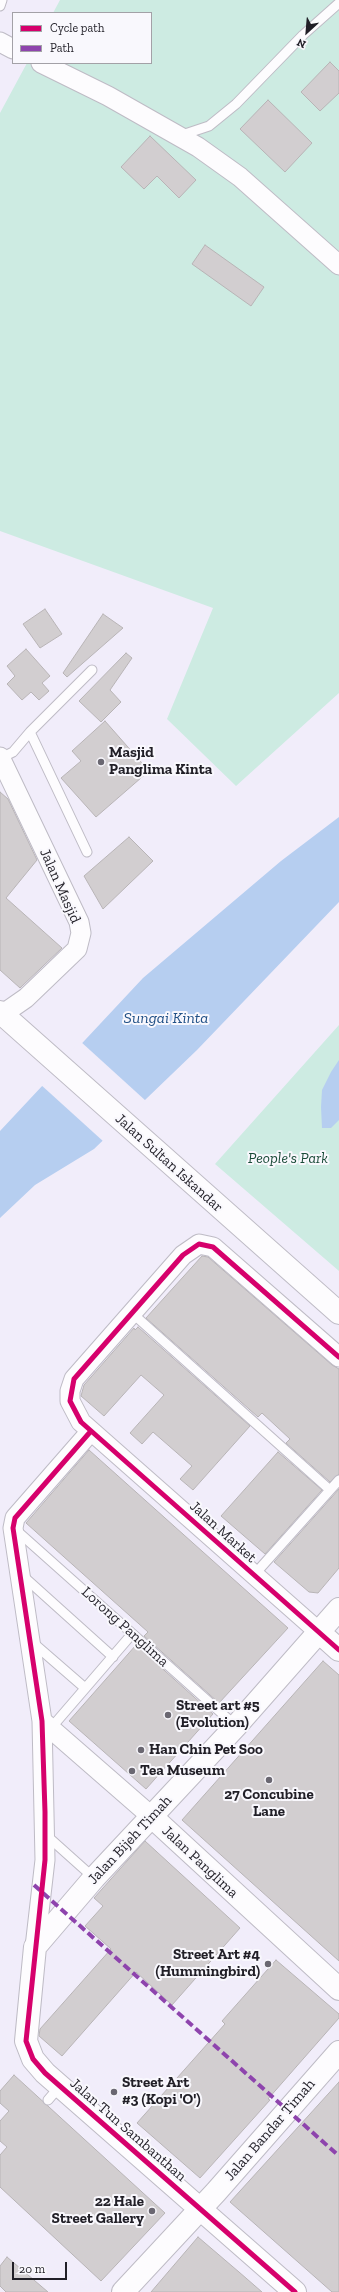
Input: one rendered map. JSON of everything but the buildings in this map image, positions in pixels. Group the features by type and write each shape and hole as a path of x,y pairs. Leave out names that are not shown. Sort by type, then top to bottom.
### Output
{"main road":[{"name":"Jalan Sultan Iskandar","path":"4,1017 339,1313"},
{"name":"Jalan Bijeh Timah","path":"35,1947 94,1878 236,1726 339,1609"},
{"name":"Jalan Market","path":"319,1632 339,1650"},
{"name":"Jalan Panglima","path":"151,1816 339,1990"},
{"name":"Jalan Tun Sambanthan","path":"35,1947 26,2041 33,2059 54,2093 200,2209 294,2292"},
{"name":"Jalan Bandar Timah","path":"123,2292 200,2209 339,2052"}],"street":[{"path":"0,42 12,48"},
{"path":"43,64 108,96 198,147 240,177 339,265"},
{"name":"Jalan Masjid","path":"0,757 78,922 80,933 77,949 4,1017"},
{"name":"Jalan Market","path":"319,1632 81,1422 74,1412 70,1401 74,1379 183,1255 199,1244 213,1247 339,1357"},
{"path":"35,1947 46,1860 46,1724 30,1640 13,1528 15,1518 91,1431"},
{"name":"Jalan Panglima","path":"46,1724 151,1816"}],"lane":[{"path":"0,6 2,0"},
{"path":"178,136 209,126 236,104 303,35 339,3"},
{"path":"0,757 12,752 92,670"},
{"path":"30,732 87,852"},
{"path":"132,1313 330,1490"},
{"path":"254,1575 339,1480"},
{"name":"Lorong Panglima","path":"13,1528 236,1726"},
{"path":"20,1573 113,1656"},
{"path":"46,1724 85,1688 132,1634"},
{"path":"30,1640 85,1688"},
{"path":"45,1834 94,1878"}],"green space":[{"path":"60,0 339,0 339,693 236,786 167,719 213,608 0,531 0,113 26,64 152,64 152,12 54,12"},
{"name":"People's Park","path":"339,1025 339,1271 215,1164"}],"water":[{"name":"Sungai Kinta","path":"339,817 339,902 197,1050 94,1149 35,1185 0,1218 0,1131 143,978 281,861"},
{"path":"339,1060 339,1120 331,1128 322,1128 322,1090"}],"pier":[{"path":"80,1041 146,1101 104,1142 40,1084"}],"marked path":[{"path":"34,1885 339,2156"}],"cycle path":[{"path":"339,1357 213,1247 199,1244 183,1255 74,1379 70,1401 81,1422 339,1650"},
{"path":"91,1431 15,1518 13,1528 42,1721 45,1812 45,1860 26,2041 33,2059 45,2073 295,2292"}],"place":[{"name":"Masjid Panglima Kinta","path":"101,762"},
{"name":"Street art #5 (Evolution)","path":"168,1715"},
{"name":"Han Chin Pet Soo","path":"141,1750"},
{"name":"Tea Museum","path":"132,1771"},
{"name":"27 Concubine Lane","path":"269,1780"},
{"name":"Street Art #4 (Hummingbird)","path":"268,1964"},
{"name":"Street Art #3 (Kopi 'O')","path":"114,2092"},
{"name":"22 Hale Street Gallery","path":"152,2211"}]}
